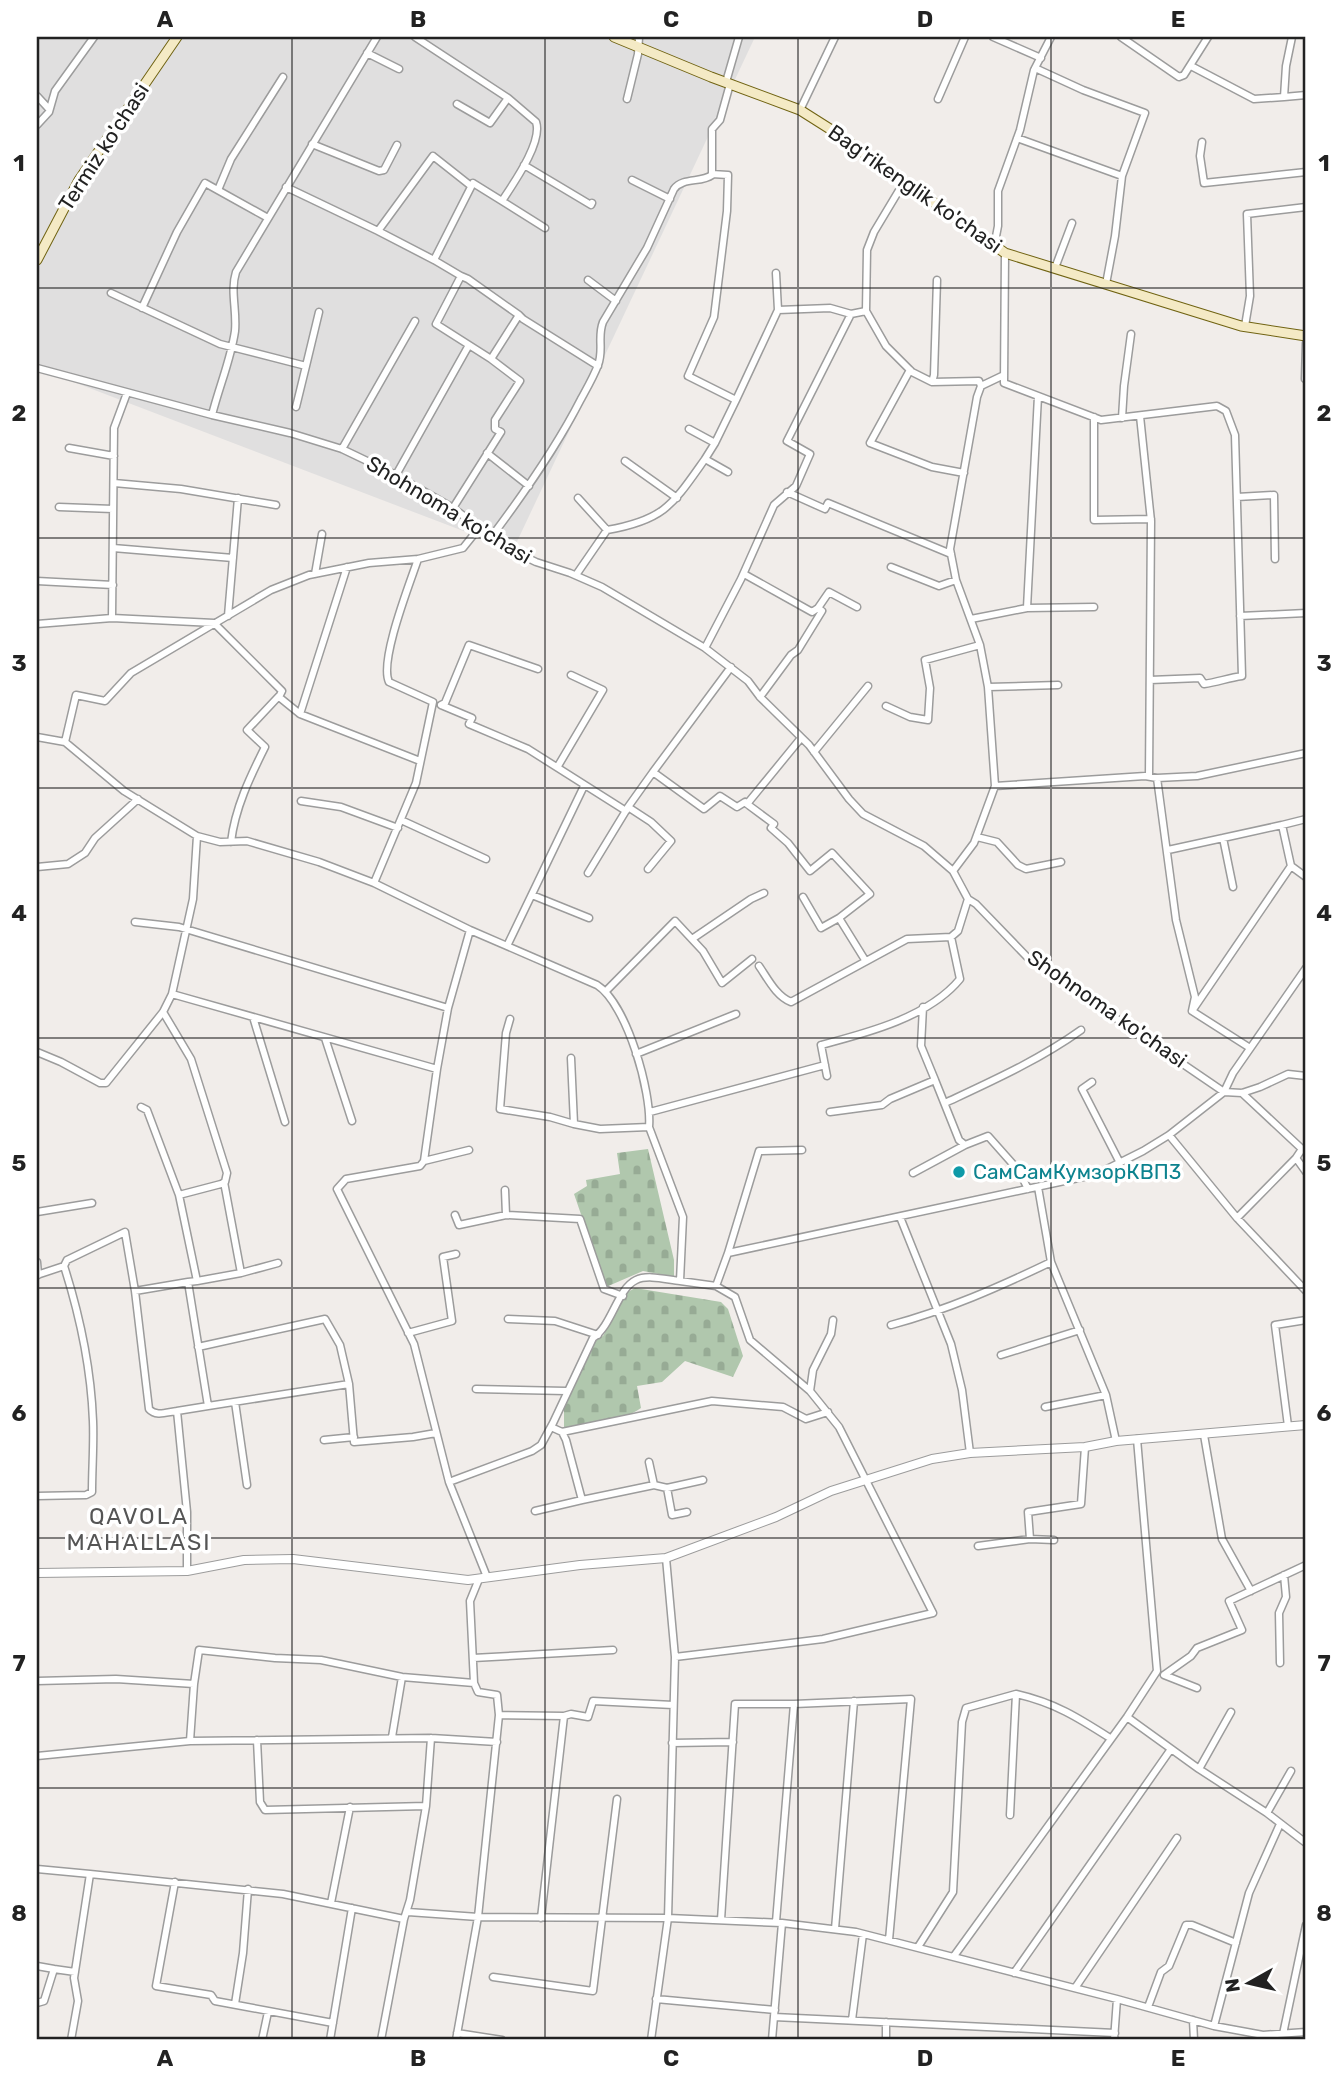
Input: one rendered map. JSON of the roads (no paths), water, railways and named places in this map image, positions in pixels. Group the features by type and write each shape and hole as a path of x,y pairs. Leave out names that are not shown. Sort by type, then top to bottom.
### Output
{"main road":[{"name":"Termiz ko'chasi","path":"37,260 79,180 177,37"},
{"name":"Bag'rikenglik ko'chasi","path":"614,37 800,110 1005,253 1245,326 1306,336"}],"street":[{"path":"37,125 50,109 55,91 94,37"},
{"path":"212,415 231,348 236,307 232,285 236,272 377,37"},
{"path":"415,37 508,98 536,122 538,127 524,165 502,201"},
{"path":"626,99 639,48 639,37"},
{"path":"492,536 529,486 568,424 598,366 603,350 599,331 647,248 677,185 709,178 712,174 712,129 720,120 739,37"},
{"path":"800,110 835,37"},
{"path":"938,99 965,37"},
{"path":"993,37 1041,58"},
{"path":"994,247 998,226 998,191 1017,138 1035,68 1051,37"},
{"path":"1121,37 1176,76 1182,77 1208,37"},
{"path":"1284,97 1286,66 1292,37"},
{"path":"367,52 399,68"},
{"path":"1191,66 1254,99 1306,95"},
{"path":"1035,68 1083,90 1145,113 1122,176 1106,284"},
{"path":"218,190 231,159 284,77"},
{"path":"37,96 50,109"},
{"path":"457,104 490,122 508,98"},
{"path":"1017,138 1122,176"},
{"path":"1202,142 1200,156 1204,183 1306,172"},
{"path":"312,144 379,171 384,170 397,145"},
{"path":"378,231 433,156 471,186"},
{"path":"524,165 567,192 591,205 592,203"},
{"path":"712,174 728,175 727,211 715,317 688,376 736,400"},
{"path":"632,180 670,199"},
{"path":"904,181 874,232 867,250 866,312 886,346 910,370 932,382 979,381 981,386"},
{"path":"142,308 171,243 205,183 268,218"},
{"path":"433,260 472,183 545,228"},
{"path":"286,187 378,231 468,279 523,320 598,366"},
{"path":"1245,326 1250,296 1247,214 1306,207"},
{"path":"1055,268 1072,223"},
{"path":"1005,253 1004,383 1101,420 1217,406 1226,411 1235,435 1242,676 1229,678 1224,682 1204,684 1200,678 1150,680"},
{"path":"576,575 607,530 628,527 663,513 705,459 778,310 776,273"},
{"path":"453,508 501,432 495,429 495,420 520,381 436,324 461,276"},
{"path":"588,280 616,301"},
{"path":"932,382 937,280"},
{"path":"111,293 202,338 231,348 306,366"},
{"path":"778,310 830,307 851,314 866,312"},
{"path":"296,407 320,312"},
{"path":"705,648 744,574 774,505 796,486 810,454 787,441 851,314"},
{"path":"491,359 519,315"},
{"path":"342,449 415,321"},
{"path":"1122,418 1132,334"},
{"path":"1305,379 1306,343"},
{"path":"396,475 469,345"},
{"name":"Shohnoma ko'chasi","path":"37,368 290,433 342,449 396,475 453,508 507,548 602,587 705,648 748,681 760,697 802,738 863,814 924,846 953,870 968,899 1030,959 1224,1091 1242,1093 1288,1074 1306,1076"},
{"path":"910,370 870,443 932,467 964,474"},
{"path":"953,870 965,858 977,837 995,786 988,687 980,645 956,580 951,554 977,397 981,386 1004,375"},
{"path":"112,618 114,428 127,393"},
{"path":"1027,608 1038,396"},
{"path":"1140,416 1151,519 1150,680 1153,777 1168,850 1177,929 1195,997 1192,1012"},
{"path":"1094,417 1094,520 1151,519"},
{"path":"689,429 715,443"},
{"path":"69,449 114,456"},
{"path":"487,453 529,486"},
{"path":"705,459 728,472"},
{"path":"625,461 677,498"},
{"path":"114,483 181,489 276,505"},
{"path":"787,492 825,509 828,503 951,554"},
{"path":"1237,498 1274,495 1275,559"},
{"path":"228,616 238,498"},
{"path":"578,498 607,530"},
{"path":"59,507 113,509"},
{"path":"65,742 76,695 104,701 131,673 271,590 315,574 347,567 418,559 463,548 479,528"},
{"path":"315,574 321,534"},
{"path":"113,548 233,558"},
{"path":"418,559 392,642 386,676 389,682 472,718 469,724 528,749 558,766 584,786 651,822 671,841 648,869"},
{"path":"300,714 347,567"},
{"path":"891,567 939,586 956,580"},
{"path":"744,574 812,612 829,592 857,607"},
{"path":"37,580 113,584"},
{"path":"971,619 1027,608 1094,607"},
{"path":"760,697 791,655 798,650 822,611 818,608"},
{"path":"1240,616 1306,614"},
{"path":"37,624 112,618 214,623 282,691 247,730 265,747 233,822 231,842"},
{"path":"441,705 445,704 469,645 538,669"},
{"path":"886,706 910,717 928,720 930,688 925,660 980,645"},
{"path":"588,873 627,809 731,667"},
{"path":"558,766 603,690 571,675"},
{"path":"988,687 1058,685"},
{"path":"814,752 869,686"},
{"path":"279,696 300,714 420,761"},
{"path":"374,883 416,783 433,702"},
{"path":"37,737 65,742 124,791 197,836 220,842 247,841 319,862 374,883 606,991 620,1014 645,1080 650,1112 649,1127 683,1217 680,1280"},
{"path":"747,804 802,738"},
{"path":"995,786 1197,776 1306,753"},
{"path":"653,772 704,809 720,796 737,807 745,802 775,824 771,828 788,843 810,871 832,853 870,894 821,928 803,897"},
{"path":"507,946 584,786"},
{"path":"37,867 68,864 85,853 95,838 138,799"},
{"path":"301,801 341,807 400,824 486,859"},
{"path":"1168,850 1306,819"},
{"path":"1282,825 1291,866 1306,877"},
{"path":"37,1052 100,1083 106,1083 163,1012 172,994 193,899 197,836"},
{"path":"977,837 997,842 1018,865 1026,869 1061,862"},
{"path":"1223,838 1233,887"},
{"path":"1192,1012 1291,866"},
{"path":"692,939 744,903 764,893"},
{"path":"532,895 589,918"},
{"path":"759,966 772,986 791,1002 912,937 951,937 958,931 968,899"},
{"path":"839,918 865,960"},
{"path":"606,991 675,921 703,951 722,983 752,959"},
{"path":"135,922 187,929 448,1008"},
{"path":"470,930 448,1008 424,1161 420,1166 346,1179 337,1189 414,1344 449,1482 483,1578 470,1601 474,1683 478,1692 497,1695 498,1742 478,1917 456,2037 502,2040"},
{"path":"827,1076 821,1045 888,1026 949,993 960,979 951,937"},
{"path":"728,1253 1097,1174 1120,1163 1169,1135 1224,1091 1233,1073 1306,968"},
{"path":"172,994 437,1069"},
{"path":"923,1007 921,1046 959,1140 965,1145"},
{"path":"163,1012 191,1059 227,1173 224,1182 241,1273"},
{"path":"1192,1012 1250,1048"},
{"path":"636,1054 736,1014"},
{"path":"253,1017 285,1122"},
{"path":"510,1019 506,1033 500,1110 550,1117 600,1129 649,1127"},
{"path":"944,1103 1053,1050 1082,1030"},
{"path":"326,1038 352,1121"},
{"path":"571,1058 574,1124"},
{"path":"650,1112 825,1065"},
{"path":"830,1112 881,1105 935,1080"},
{"path":"1093,1082 1082,1088 1120,1163"},
{"path":"1237,1218 1302,1149 1242,1093"},
{"path":"141,1107 147,1110 179,1195 197,1281"},
{"path":"1169,1135 1237,1218 1306,1291"},
{"path":"913,1174 965,1145 988,1136 1019,1171 1028,1189"},
{"path":"424,1161 469,1150"},
{"path":"716,1286 759,1151 802,1150"},
{"path":"1296,1158 1306,1172"},
{"path":"179,1195 224,1182"},
{"path":"1038,1187 1051,1262 1106,1395 1116,1441"},
{"path":"505,1190 506,1215"},
{"path":"37,1212 92,1203"},
{"path":"455,1215 458,1225 506,1215 580,1219 604,1289 623,1296"},
{"path":"900,1217 951,1344 962,1390 970,1452"},
{"path":"37,1262 37,1275 64,1266 67,1260 125,1232 149,1409 153,1413 349,1384"},
{"path":"408,1333 452,1321 443,1257 456,1254"},
{"path":"891,1325 938,1311 995,1289 1051,1262"},
{"path":"135,1291 241,1273 278,1263"},
{"path":"37,1496 86,1495 92,1492 93,1420 85,1347 75,1299 64,1266"},
{"path":"449,1482 532,1451 541,1445 593,1338 598,1335 636,1280 680,1280 716,1286 735,1297 750,1340 810,1391 839,1427 933,1613 823,1639 675,1657"},
{"path":"188,1282 208,1406"},
{"path":"508,1318 555,1321 598,1335"},
{"path":"198,1347 325,1320 340,1345 349,1384 354,1442 436,1433"},
{"path":"810,1391 813,1370 831,1334 833,1320"},
{"path":"1288,1426 1275,1325 1306,1320"},
{"path":"1001,1355 1080,1330"},
{"path":"476,1389 566,1391"},
{"path":"1045,1407 1106,1395"},
{"path":"551,1427 562,1432 712,1401 783,1407 806,1419 828,1412"},
{"path":"235,1402 247,1485"},
{"path":"177,1410 187,1512 187,1571"},
{"path":"37,1573 187,1571 244,1560 293,1559 468,1580 580,1565 666,1558 776,1517 831,1491 932,1459 970,1452 1085,1447 1116,1441 1306,1425"},
{"path":"562,1432 582,1500"},
{"path":"1204,1435 1222,1538 1251,1591"},
{"path":"324,1440 354,1437"},
{"path":"1137,1439 1160,1673"},
{"path":"1030,1539 1028,1512 1081,1504 1085,1447"},
{"path":"649,1462 654,1485"},
{"path":"535,1511 654,1485 667,1488 703,1480"},
{"path":"667,1488 672,1515 687,1512"},
{"path":"978,1546 1030,1539 1054,1540"},
{"path":"651,2040 668,1918 675,1657 666,1558"},
{"path":"954,1956 1110,1738 1160,1673 1191,1656 1197,1648 1242,1630 1229,1601 1306,1565"},
{"path":"1280,1663 1279,1613 1286,1597 1284,1576"},
{"path":"190,1741 198,1650 321,1660 402,1677 474,1683"},
{"path":"474,1658 614,1650"},
{"path":"1160,1673 1197,1688"},
{"path":"392,1737 402,1677"},
{"path":"37,1681 116,1679 194,1684"},
{"path":"918,1947 953,1892 962,1722 966,1708 1016,1694 1043,1700 1110,1738"},
{"path":"1010,1815 1016,1694"},
{"path":"721,1920 735,1704 911,1699 889,1940"},
{"path":"499,1715 571,1714 588,1717 593,1701 673,1705"},
{"path":"835,1929 854,1701"},
{"path":"772,2040 794,1704"},
{"path":"1199,1769 1231,1712"},
{"path":"541,1918 564,1716"},
{"path":"1127,1717 1199,1769 1267,1812 1306,1843"},
{"path":"37,1756 190,1741 392,1737 498,1742"},
{"path":"381,2040 404,1919 408,1912 426,1806 431,1738"},
{"path":"257,1740 261,1807 265,1810 426,1806"},
{"path":"672,1743 733,1742"},
{"path":"1014,1973 1171,1749"},
{"path":"1267,1812 1291,1771"},
{"path":"493,1977 593,1991 617,1799"},
{"path":"331,1903 350,1807"},
{"path":"1214,2026 1249,1893 1280,1824"},
{"path":"1075,1988 1177,1838"},
{"path":"37,1869 248,1889 404,1919"},
{"path":"71,2040 78,2001 74,1978 90,1874"},
{"path":"175,1882 156,1986 211,1995 215,2001 333,2023"},
{"path":"235,2004 243,1953 248,1889"},
{"path":"330,2040 352,1908"},
{"path":"408,1912 478,1917 668,1918 779,1922 835,1929 954,1956 1263,2038 1306,2032"},
{"path":"1148,2007 1161,1972 1169,1966 1186,1925 1236,1943"},
{"path":"1283,2034 1306,1925"},
{"path":"852,2020 863,1934"},
{"path":"37,1966 75,1972"},
{"path":"37,2003 44,2001 54,1969"},
{"path":"656,2000 852,2020 1114,2036 1117,1998"},
{"path":"262,2040 268,2012"},
{"path":"1193,2020 1194,2040"},
{"path":"886,2022 886,2040"}],"place":[{"name":"СамСамКумзорКВП3","path":"959,1172"}],"district":[{"name":"QAVOLA MAHALLASI","path":"139,1529"}]}
